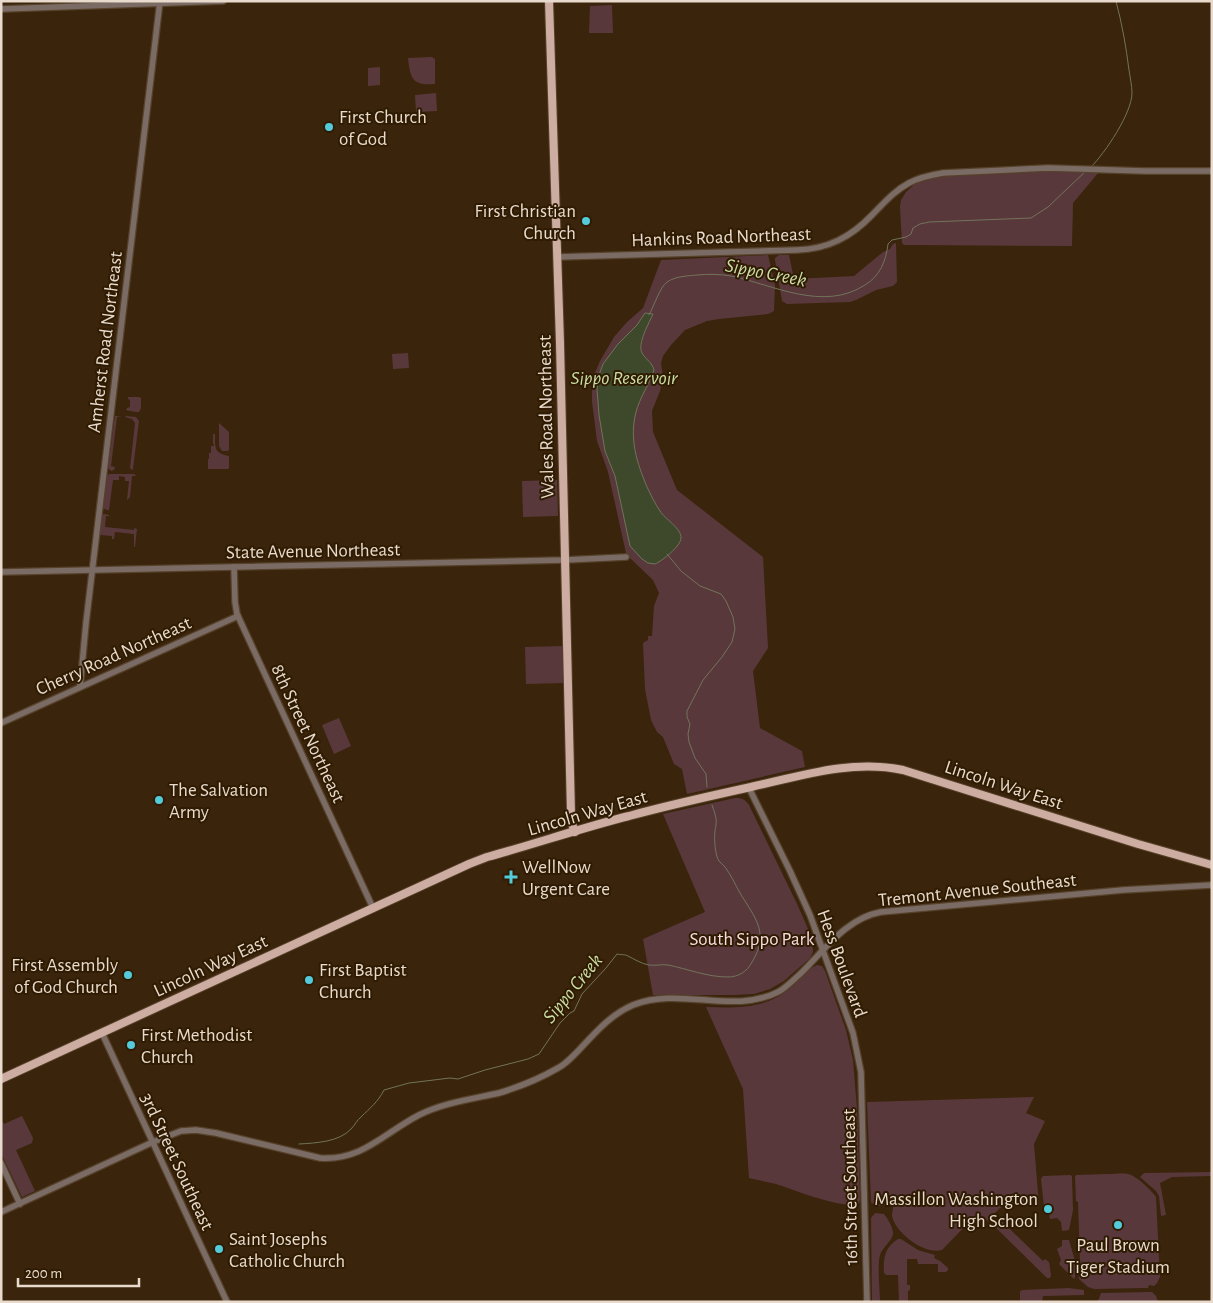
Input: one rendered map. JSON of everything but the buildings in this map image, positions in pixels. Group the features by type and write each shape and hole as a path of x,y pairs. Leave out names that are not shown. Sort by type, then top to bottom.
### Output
{"main road":[{"name":"Wales Road Northeast","path":"549,1 571,814 575,832"},
{"name":"Lincoln Way East","path":"1,1079 482,859 628,816 842,768 865,766 893,768 916,773 1147,847 1212,865"}],"street":[{"path":"1,9 223,1"},
{"name":"Amherst Road Northeast","path":"80,687 160,3"},
{"name":"Hankins Road Northeast","path":"557,257 814,249 834,243 848,236 864,224 892,194 908,183 926,176 942,173 1048,168 1212,171"},
{"name":"State Avenue Northeast","path":"1,572 564,560 626,557"},
{"name":"8th Street Northeast","path":"234,567 235,602 238,616 372,908"},
{"name":"Cherry Road Northeast","path":"1,723 238,616"},
{"name":"Hess Boulevard","path":"749,788 804,901 824,951 852,1033 861,1072"},
{"name":"Tremont Avenue Southeast","path":"1,1212 180,1131 196,1130 225,1135 314,1157 331,1159 346,1157 419,1115 461,1101 520,1086 545,1076 567,1062 610,1019 633,1005 666,998 724,1002 742,1001 761,998 778,992 788,985 843,932 857,921 878,912 1123,890 1212,885"},
{"name":"3rd Street Southeast","path":"102,1033 227,1302"},
{"name":"16th Street Southeast","path":"861,1072 867,1302"},
{"path":"1,1163 20,1204"}],"green space":[{"path":"612,5 613,33 589,33 590,6"},
{"path":"432,57 435,59 435,84 422,84 414,80 408,58"},
{"path":"380,67 380,85 368,86 368,68"},
{"path":"436,93 437,111 416,112 415,95"},
{"path":"1041,171 1099,172 1073,203 1072,246 904,245 902,243 901,200 906,192 917,182 933,177 963,174"},
{"path":"896,243 897,282 893,286 876,290 850,302 787,304 782,301 775,260 779,255 789,255 794,279 854,276"},
{"path":"768,255 775,285 774,311 768,314 707,321 685,330 663,356 661,363 663,377 652,411 653,432 677,490 763,557 768,648 753,671 760,728 802,751 805,767 687,794 682,769 674,764 663,737 657,732 651,720 645,689 643,643 648,640 648,636 652,636 654,606 659,593 653,580 626,553 608,472 597,441 592,402 592,380 600,361 614,337 643,308 661,260"},
{"path":"408,353 409,368 393,369 392,354"},
{"path":"128,397 141,398 139,412 126,410 130,407"},
{"path":"115,416 121,416 117,417 111,466 115,467 111,471 108,468"},
{"path":"126,416 136,417 139,421 132,470 130,468 135,423"},
{"path":"219,423 229,432 228,451 222,451 219,446"},
{"path":"213,434 215,434 216,449 220,453 229,456 228,469 208,469 209,453 211,453 211,446 214,446"},
{"path":"109,474 134,474 136,476 132,476 130,497 127,500 129,481 125,481 125,477 119,476 119,480 113,480 109,510 107,510 103,508 107,476"},
{"path":"557,480 558,516 523,517 522,481"},
{"path":"102,515 109,515 106,516 105,527 137,529 135,547 134,534 115,532 114,539 112,539 112,536 100,535"},
{"path":"563,646 564,683 526,684 525,647"},
{"path":"339,718 351,746 334,754 322,725"},
{"name":"South Sippo Park","path":"735,798 743,799 749,805 812,938 813,952 810,958 784,981 770,989 754,994 653,995 643,939 705,912 663,814"},
{"path":"817,965 822,966 825,971 846,1030 853,1060 857,1109 860,1200 859,1203 852,1205 831,1202 776,1184 749,1178 743,1089 706,1007 749,1006 769,1001 788,990"},
{"path":"1034,1097 1026,1113 1045,1121 1034,1144 1039,1205 1004,1206 994,1214 1043,1261 1045,1259 1049,1262 1050,1278 1047,1278 989,1221 972,1219 942,1250 935,1251 912,1242 899,1230 892,1216 894,1205 890,1202 883,1206 878,1206 871,1202 867,1102"},
{"path":"22,1116 33,1138 32,1143 16,1150 35,1191 22,1197 1,1153 1,1119 4,1124"},
{"path":"1212,1172 1212,1176 1172,1177 1160,1183 1166,1215 1161,1216 1159,1196 1140,1177 1145,1173"},
{"name":"Paul Brown Tiger Stadium","path":"1123,1174 1135,1177 1156,1197 1160,1277 1154,1286 1149,1285 1148,1288 1094,1289 1088,1287 1079,1279 1078,1202 1076,1201 1075,1177 1076,1175"},
{"path":"1071,1175 1073,1210 1069,1230 1062,1231 1061,1222 1057,1218 1050,1219 1048,1209 1044,1207 1041,1179 1043,1176"},
{"path":"875,1213 884,1214 893,1232 892,1238 883,1249 879,1260 880,1302 872,1302 871,1218"},
{"path":"898,1239 918,1250 935,1255 934,1258 948,1268 946,1272 938,1272 938,1264 918,1264 917,1259 907,1259 907,1285 910,1285 908,1302 899,1302 898,1275 886,1275 884,1273 886,1253 890,1246"},
{"path":"1062,1240 1069,1240 1075,1261 1074,1279 1059,1264 1061,1260 1057,1249 1062,1246"},
{"path":"1069,1288 1084,1290 1084,1295 1043,1296 1042,1302 1022,1302 1020,1300 1020,1292 1022,1290"},
{"path":"1152,1292 1158,1302 1096,1302 1101,1293"}],"water":[{"name":"Sippo Reservoir","path":"645,313 653,314 644,333 641,349 654,370 636,412 633,432 635,451 643,478 653,499 662,514 681,535 675,549 655,564 648,563 642,559 630,546 615,476 605,451 597,389 603,364"}],"waterway":[{"name":"Sippo Creek","path":"1091,167 1117,132 1131,101 1131,81 1124,35 1116,1"},
{"name":"Sippo Creek","path":"649,315 664,284 686,276 727,275 781,290 815,296 849,293 865,285 875,277 886,256 888,244 892,240 906,237 911,234 913,228 920,224 929,222 1031,218 1048,207 1086,171"},
{"name":"Sippo Creek","path":"667,554 681,571 700,586 721,594 733,617 735,629 732,642 703,680 687,711 690,724 689,742 695,758 706,774 707,787"},
{"name":"Sippo Creek","path":"299,1144 327,1141 340,1137 352,1127 384,1090 409,1083 450,1078 458,1079 528,1059 539,1054 560,1023 574,1011 582,994 617,954 627,955 646,964 668,965 720,977 732,977 745,971 750,966 757,952 760,934 751,910 729,873 719,861 715,842 716,819 712,805"}],"place":[{"name":"First Church of God","path":"329,127"},
{"name":"First Christian Church","path":"586,221"},
{"name":"The Salvation Army","path":"159,800"},
{"name":"WellNow Urgent Care","path":"511,877"},
{"name":"First Assembly of God Church","path":"128,975"},
{"name":"First Baptist Church","path":"309,980"},
{"name":"First Methodist Church","path":"131,1045"},
{"name":"Massillon Washington High School","path":"1048,1209"},
{"name":"Paul Brown Tiger Stadium","path":"1118,1225"},
{"name":"Saint Josephs Catholic Church","path":"219,1249"}]}
